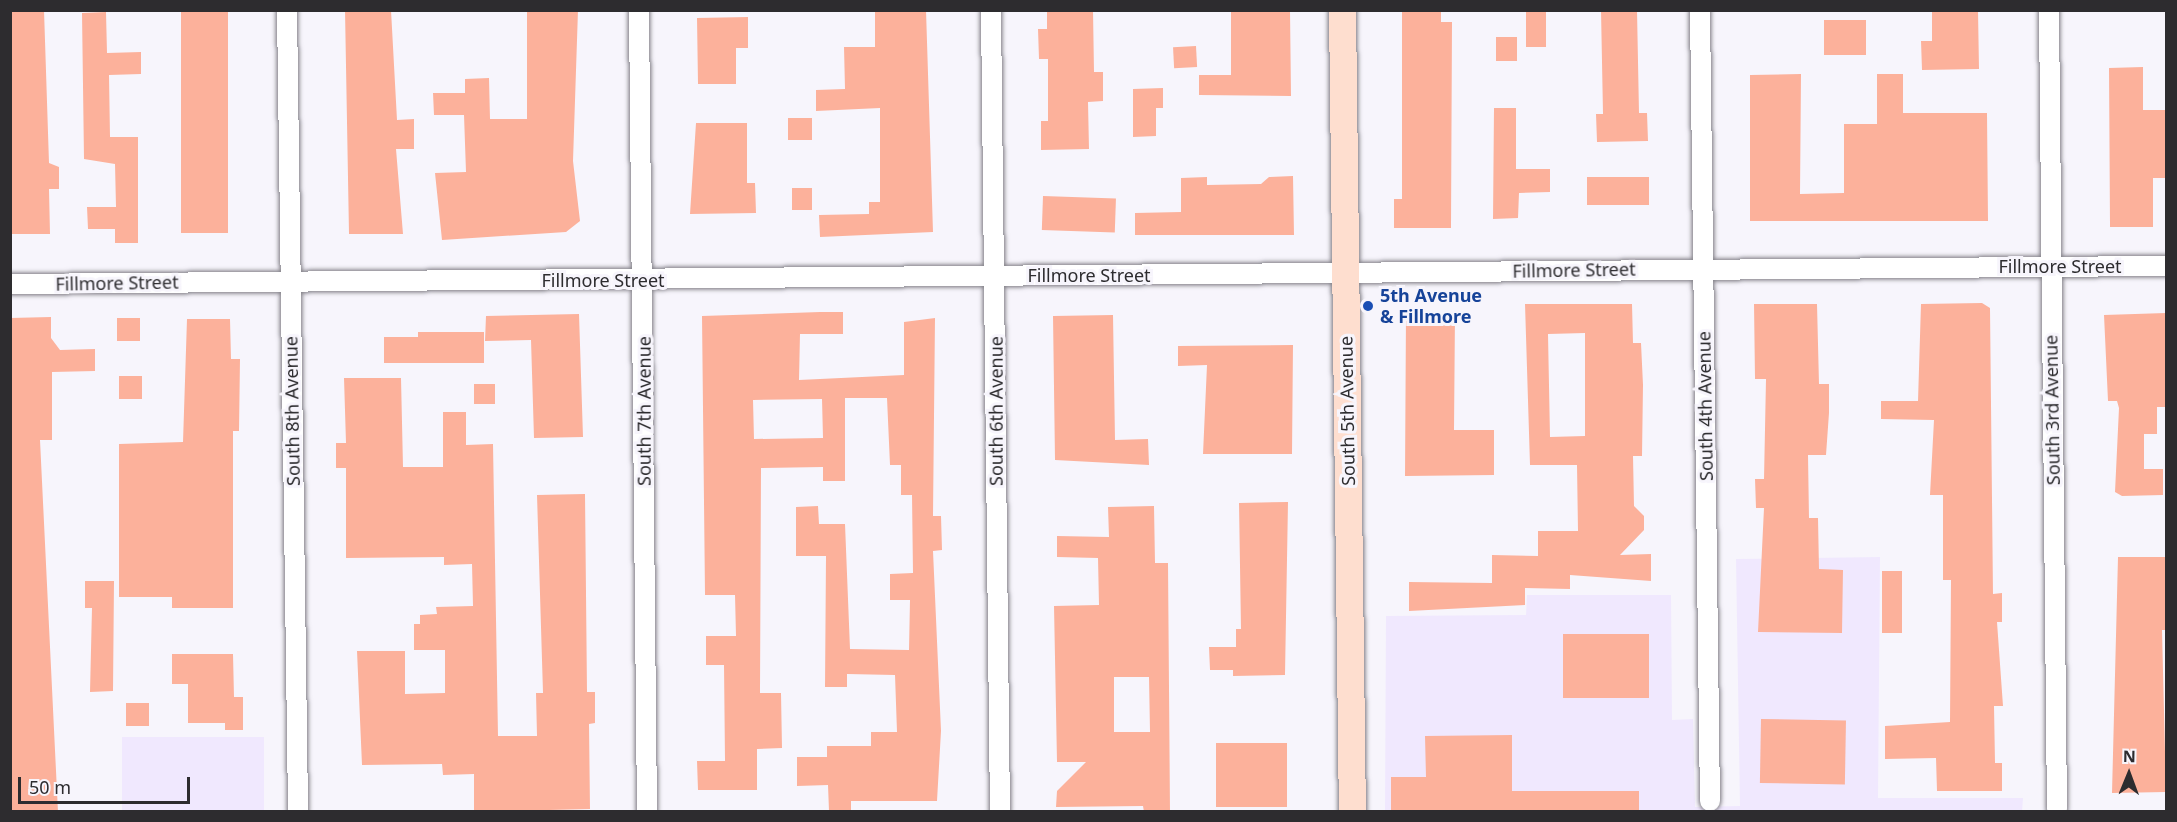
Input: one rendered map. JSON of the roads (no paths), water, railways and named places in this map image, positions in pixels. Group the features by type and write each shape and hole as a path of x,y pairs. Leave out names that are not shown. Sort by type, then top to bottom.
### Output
{"street":[{"name":"South 8th Avenue","path":"287,10 298,812"},
{"name":"South 7th Avenue","path":"639,10 647,812"},
{"name":"South 6th Avenue","path":"991,10 1000,812"},
{"name":"South 5th Avenue","path":"1342,10 1352,812"},
{"name":"South 4th Avenue","path":"1700,10 1710,801"},
{"name":"South 3rd Avenue","path":"2049,10 2057,809"},
{"name":"Fillmore Street","path":"10,284 643,280 1703,268 2166,266"}],"place":[{"name":"5th Avenue & Fillmore","path":"1368,306"}]}
